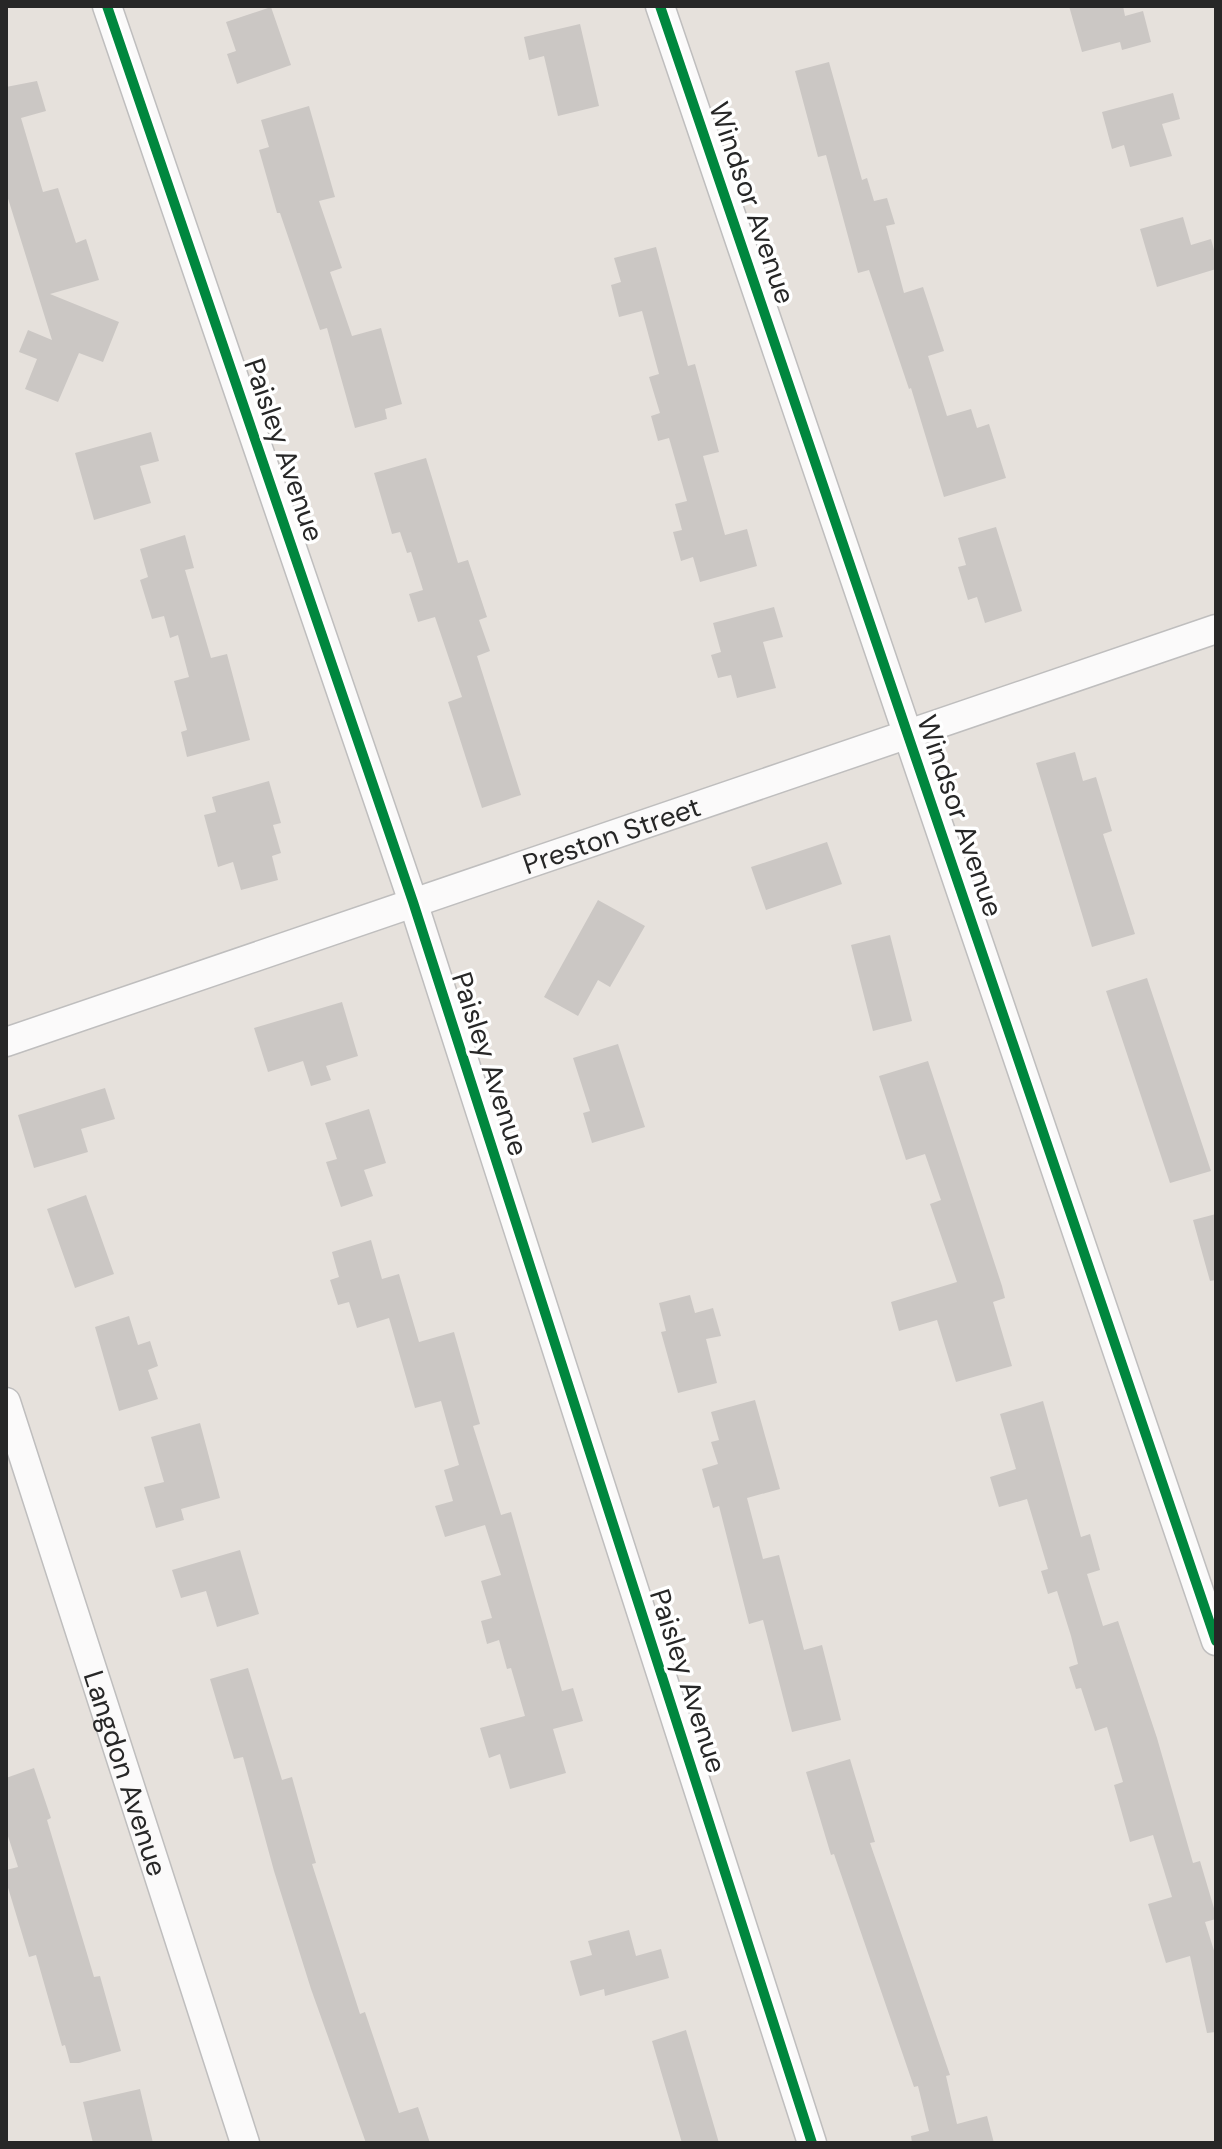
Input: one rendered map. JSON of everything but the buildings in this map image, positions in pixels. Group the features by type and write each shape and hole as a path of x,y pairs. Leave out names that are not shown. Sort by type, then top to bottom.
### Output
{"street":[{"name":"Paisley Avenue","path":"107,6 413,902 812,2143"},
{"name":"Windsor Avenue","path":"660,6 1216,1641"},
{"name":"Preston Street","path":"6,1042 1216,629"},
{"name":"Langdon Avenue","path":"6,1402 245,2143"}],"cycle path":[{"path":"107,6 413,902 812,2143"},
{"path":"660,6 1216,1641"}]}
